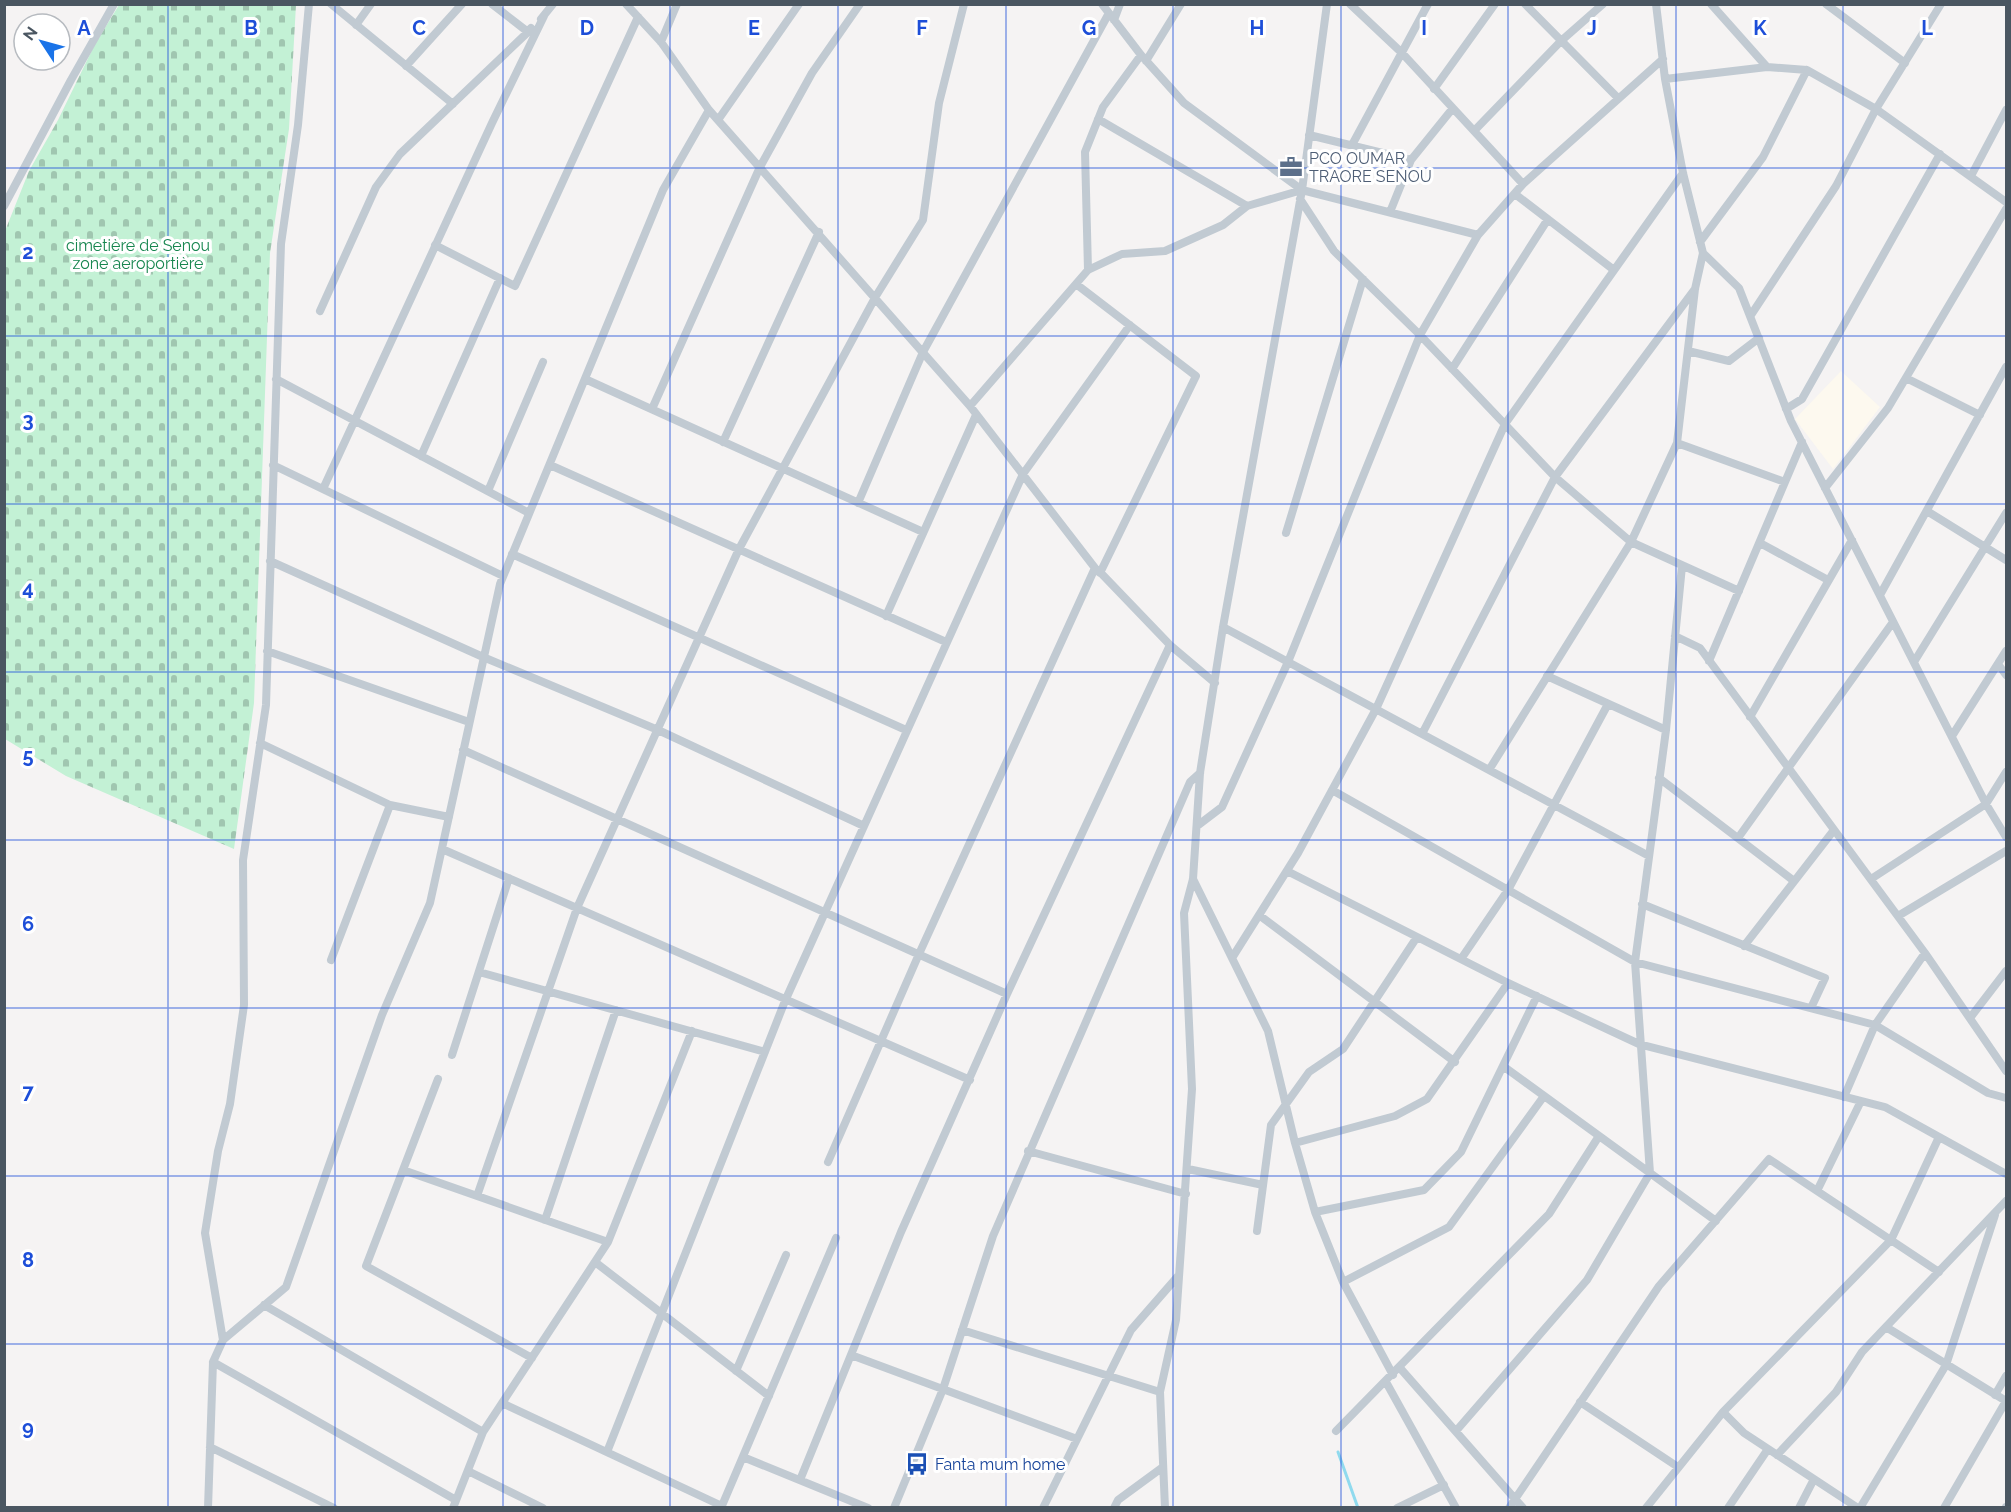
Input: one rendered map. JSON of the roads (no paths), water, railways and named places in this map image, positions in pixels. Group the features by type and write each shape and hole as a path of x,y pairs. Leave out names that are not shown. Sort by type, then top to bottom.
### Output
{"street":[{"path":"4,206 114,4"},
{"path":"223,1340 205,1233 218,1152 230,1104 244,1005 243,860 266,705 281,244 298,125 309,4"},
{"path":"331,4 453,104"},
{"path":"356,25 371,4"},
{"path":"406,66 462,4"},
{"path":"492,4 528,32"},
{"path":"320,310 376,187 400,154 528,32 553,4"},
{"path":"626,4 661,42 709,110 876,296 970,406 1098,570 1170,645 1215,682"},
{"path":"661,42 677,4"},
{"path":"718,120 799,4"},
{"path":"652,410 760,167 813,73 860,4"},
{"path":"477,1196 577,908 739,549 876,296 923,220 939,103 964,4"},
{"path":"1102,4 1143,58 1184,103 1301,194 1334,251 1420,335 1555,477 1631,542 1739,591"},
{"path":"858,503 922,352 1120,4"},
{"path":"1088,270 1085,152 1103,107 1143,58 1180,4"},
{"path":"1165,1508 1160,1392 1176,1320 1192,1089 1184,913 1193,879 1200,773 1222,627 1301,194 1327,4"},
{"path":"1350,4 1402,53 1523,184"},
{"path":"1352,145 1428,4"},
{"path":"1434,88 1495,4"},
{"path":"1525,4 1618,98"},
{"path":"1474,131 1562,41 1603,4"},
{"path":"1489,770 1631,542 1677,443 1695,289 1703,253 1683,173 1665,79 1656,4"},
{"path":"1826,4 1905,63"},
{"path":"1711,5 1767,67"},
{"path":"1751,315 1836,186 1876,108 1939,6"},
{"path":"323,489 435,245 544,16"},
{"path":"435,245 515,286 638,17"},
{"path":"1197,826 1222,807 1288,662 1420,335 1478,235 1523,184 1663,59"},
{"path":"1665,79 1767,67 1807,70 1876,108 2007,202"},
{"path":"1700,242 1763,157 1807,70"},
{"path":"1390,212 1411,160 1453,108"},
{"path":"208,1508 213,1362 223,1340 286,1287 382,1015 430,903 483,657 503,576 663,190 709,110"},
{"path":"1971,176 2007,110"},
{"path":"1098,119 1247,206"},
{"path":"1309,135 1411,160"},
{"path":"1786,409 1802,399 1940,154"},
{"path":"1232,958 1287,871 1376,709 1505,424 1683,173"},
{"path":"970,406 1088,270 1122,254 1166,250 1223,225 1247,206 1301,194 1390,212 1478,235"},
{"path":"1515,194 1614,270"},
{"path":"1825,488 1888,408 2007,209"},
{"path":"1452,369 1548,219"},
{"path":"723,442 819,232"},
{"path":"1703,253 1739,288 1786,409 1802,442 1986,804 2007,837"},
{"path":"421,456 500,278"},
{"path":"1286,532 1363,279"},
{"path":"828,1162 919,954 1098,570 1196,376 1076,284"},
{"path":"1422,734 1555,477 1695,289"},
{"path":"607,1452 785,1001 1023,474 1130,325"},
{"path":"1688,351 1729,361 1759,338"},
{"path":"488,491 543,362"},
{"path":"1880,595 2007,367"},
{"path":"1906,378 1980,415"},
{"path":"276,379 530,513"},
{"path":"585,379 923,532"},
{"path":"886,616 976,414"},
{"path":"1709,661 1802,442"},
{"path":"1677,443 1785,482"},
{"path":"273,465 503,576"},
{"path":"550,465 946,642"},
{"path":"1927,511 2007,560"},
{"path":"1914,662 2007,513"},
{"path":"1750,717 1852,540"},
{"path":"1760,543 1828,580"},
{"path":"512,554 906,730"},
{"path":"270,561 483,657 658,730 864,826"},
{"path":"1456,1431 1587,1280 1650,1173 1639,1044 1635,962 1666,730 1682,566"},
{"path":"1738,838 1893,622"},
{"path":"1222,627 1649,855"},
{"path":"1675,636 1700,648 1925,953 2007,1071"},
{"path":"800,1480 901,1232 1007,994 1170,645"},
{"path":"267,651 469,722"},
{"path":"1952,736 2007,651"},
{"path":"1998,664 2007,675"},
{"path":"1547,676 1666,730"},
{"path":"1461,959 1508,890 1608,704"},
{"path":"260,743 390,805 449,817"},
{"path":"463,750 1007,994"},
{"path":"1871,879 1986,804 2007,772"},
{"path":"894,1508 943,1389 993,1236 1028,1151 1190,783 1200,773"},
{"path":"1659,778 1794,881"},
{"path":"1332,790 1635,962 1875,1025 1988,1093 2007,1098"},
{"path":"331,960 390,805"},
{"path":"1744,946 1834,830"},
{"path":"442,849 970,1080"},
{"path":"1898,916 2007,851"},
{"path":"1287,871 1509,983 1639,1044 1885,1107 2007,1174"},
{"path":"452,1054 508,879"},
{"path":"1193,879 1268,1031 1295,1143 1315,1212 1343,1282 1397,1372 1456,1431 1523,1508"},
{"path":"1642,904 1825,978 1811,1008"},
{"path":"1259,915 1455,1062"},
{"path":"1257,1231 1271,1125 1309,1072 1343,1049 1417,937"},
{"path":"1844,1097 1875,1025 1925,953"},
{"path":"1970,1018 2007,971"},
{"path":"479,972 765,1052"},
{"path":"1295,1143 1395,1116 1426,1099 1455,1062 1509,983"},
{"path":"1315,1212 1424,1190 1461,1152 1537,996"},
{"path":"545,1220 616,1010"},
{"path":"213,1362 455,1504 483,1432 608,1242 692,1031"},
{"path":"1503,1066 1716,1221"},
{"path":"438,1078 366,1266 532,1358"},
{"path":"1343,1282 1449,1227 1544,1096"},
{"path":"1817,1191 1861,1101"},
{"path":"1336,1431 1397,1372 1549,1214 1599,1136"},
{"path":"1646,1508 1723,1412 1891,1240 1939,1137"},
{"path":"1028,1151 1186,1194"},
{"path":"1509,1508 1659,1286 1769,1159 1939,1272"},
{"path":"1188,1169 1263,1185"},
{"path":"403,1170 608,1242"},
{"path":"1778,1455 1836,1392 1862,1352 2007,1201"},
{"path":"1723,1412 1744,1433 1859,1508 1946,1365 1996,1212"},
{"path":"502,1403 721,1507 836,1238"},
{"path":"736,1371 786,1255"},
{"path":"595,1262 769,1396"},
{"path":"1043,1508 1131,1330 1179,1275"},
{"path":"264,1305 483,1432"},
{"path":"1886,1327 2006,1401 1944,1508"},
{"path":"962,1330 1160,1392"},
{"path":"851,1354 1077,1439"},
{"path":"1995,1395 2007,1376"},
{"path":"1386,1382 1456,1508"},
{"path":"1580,1402 1678,1467"},
{"path":"210,1447 334,1508"},
{"path":"1728,1508 1768,1449"},
{"path":"742,1457 868,1508"},
{"path":"1114,1508 1118,1500 1163,1467"},
{"path":"468,1471 543,1508"},
{"path":"1799,1508 1814,1479"},
{"path":"1397,1508 1444,1485"}],"waterway":[{"path":"1338,1452 1358,1508"}],"place":[{"name":"PCO OUMAR TRAORE SENOU","path":"1291,167"},
{"name":"Fanta mum home","path":"917,1464"}],"park label":[{"name":"cimetière de Senou zone aeroportière","path":"138,254"}]}
